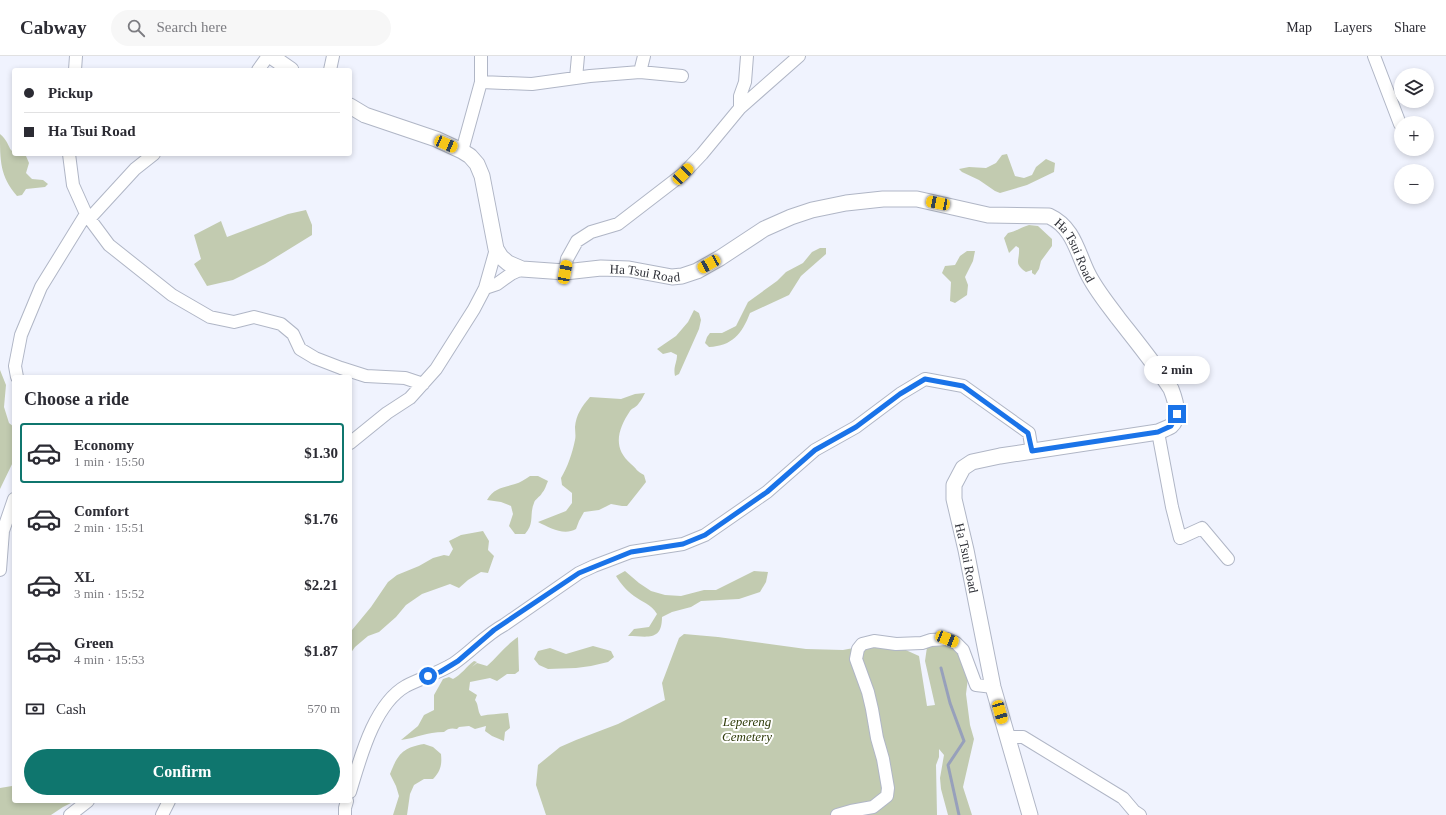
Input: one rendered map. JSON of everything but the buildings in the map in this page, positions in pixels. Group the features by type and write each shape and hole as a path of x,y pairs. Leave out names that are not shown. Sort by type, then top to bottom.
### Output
{"street":[{"path":"75,68 76,56"},
{"path":"260,68 270,56 288,68"},
{"path":"330,68 333,56"},
{"path":"462,151 481,82 481,56"},
{"path":"576,78 578,56"},
{"path":"640,72 644,56"},
{"path":"740,108 740,96 745,82 747,56"},
{"path":"565,272 567,258 577,241 591,232 618,224 683,174 702,154 740,108 799,56"},
{"path":"1374,56 1397,116"},
{"path":"481,82 532,84 640,72 682,76"},
{"path":"352,107 365,115 436,140 470,156 477,164 482,176 496,249 485,288 450,349 423,384 410,398 352,441"},
{"path":"69,156 73,186 88,216 109,244 136,268 172,295 210,317 234,322 254,318 281,324 293,334 300,349 315,358 341,368 366,376 405,378 423,384"},
{"path":"17,375 15,366 21,335 41,287 88,216 135,169 151,156"},
{"name":"Ha Tsui Road","path":"496,249 501,257 508,263 522,269 565,272 601,268 621,268 672,277 682,276 703,268 764,229 791,217 812,210 854,202 883,199 917,199 988,215 1049,216 1058,220 1066,227 1088,274 1102,296 1171,389 1176,400 1177,414 1171,426 1158,432 1032,451 972,462 963,468 954,485 954,499 966,550 993,686 1030,815"},
{"path":"485,288 497,284 511,274 522,269"},
{"path":"352,785 362,751 380,713 396,693 407,686 440,672 458,661 494,630 579,573 631,552 683,544 705,535 767,492 815,450 856,427 900,394 925,379 963,386 1028,433 1032,451"},
{"path":"1158,432 1172,507 1180,538 1202,528 1228,559"},
{"path":"0,570 2,531 12,504"},
{"path":"837,815 874,807 887,796 888,788 884,760 877,738 868,692 856,659 858,649 862,644 874,641 896,644 922,643 931,640 947,639 956,643 963,650 976,686 993,686"},
{"path":"1008,737 1023,737 1123,798 1134,811 1140,815"},
{"path":"70,815 85,803"},
{"path":"162,815 168,803"},
{"path":"345,815 346,803"}],"green space":[{"path":"0,134 12,151 12,156 26,156 29,163 26,173 32,179 43,180 48,184 45,187 26,189 22,195 17,196 11,189 4,175 0,152"},
{"path":"1007,154 1015,176 1024,178 1032,175 1036,167 1046,159 1055,163 1054,172 1027,185 1000,193 959,169 969,167 986,168 996,163 1002,155"},
{"path":"306,210 312,225 312,235 265,264 233,280 207,286 194,264 201,259 194,235 221,221 227,237 288,214"},
{"path":"1029,225 1038,226 1052,239 1052,246 1041,261 1039,269 1035,275 1032,273 1032,270 1026,272 1022,269 1018,264 1019,248 1016,246 1009,253 1004,238 1008,233 1014,232"},
{"path":"820,248 826,248 826,254 801,276 789,295 750,313 740,333 730,341 717,346 709,347 705,343 710,333 722,333 736,326 748,302 777,281 786,272 803,263 812,252"},
{"path":"967,251 975,251 973,261 965,277 968,285 967,295 955,303 950,301 951,282 942,273 945,266 955,265 960,256"},
{"path":"694,310 699,313 701,320 699,329 679,374 675,376 674,370 677,355 671,352 663,354 657,349 676,336 688,322"},
{"path":"0,370 6,385 4,407 9,423 12,425 12,464 0,489"},
{"path":"645,393 641,401 631,410 620,431 619,445 621,452 638,471 644,475 646,482 627,506 611,504 599,510 584,512 576,529 567,532 547,527 538,522 566,511 572,503 572,493 562,485 561,478 573,450 577,419 587,400 590,397 621,399 635,394"},
{"path":"530,476 538,476 548,481 545,489 535,502 531,523 528,530 525,534 515,534 509,526 513,514 511,506 501,502 487,500 492,493 502,488 519,483"},
{"path":"483,531 489,541 488,550 494,556 488,573 481,572 459,588 450,584 422,594 406,605 396,617 379,632 368,636 352,651 352,630 371,607 388,582 397,575 419,566 433,558 444,555 449,556 453,549 449,541 461,535"},
{"path":"625,571 651,591 665,595 681,596 704,590 716,590 754,571 768,572 766,582 760,592 739,599 701,601 691,607 672,612 662,617 659,631 656,634 641,637 628,636 634,629 649,627 657,614 649,605 631,594 620,582 616,576"},
{"name":"Lepereng Cemetery","path":"684,634 806,649 843,650 864,646 899,647 919,656 927,706 935,705 925,661 927,647 943,643 954,649 963,658 968,678 966,694 970,725 974,739 963,787 972,815 948,815 941,789 940,778 944,755 939,749 939,757 936,765 937,815 546,815 536,785 538,765 560,747 618,724 665,700 662,683 679,638"},
{"path":"518,637 519,671 515,674 507,674 497,681 490,678 470,682 469,690 477,695 475,700 481,716 508,713 510,728 505,732 504,741 485,731 486,726 475,729 469,726 459,727 457,729 452,728 444,732 432,733 401,740 418,726 424,715 434,710 434,695 443,679 449,677 453,679 474,661 477,662 472,667 477,663 487,666"},
{"path":"593,646 611,651 614,657 608,662 591,666 548,669 539,665 534,659 538,651 550,648 566,654"},
{"path":"424,744 433,747 441,754 441,764 439,770 433,779 424,779 414,785 410,794 407,815 393,815 399,796 390,774 393,767 398,757 406,750"},
{"path":"12,786 12,803 71,803 51,815 0,815 0,788"}],"waterway":[{"path":"941,668 950,703 964,741 948,765 959,815"}],"route":[{"path":"428,676 440,672 458,661 494,630 504,625 579,573 631,552 683,544 694,541 705,535 767,492 815,450 856,427 900,394 925,379 963,386 1028,433 1032,451 1158,432 1171,426 1177,414"}]}
